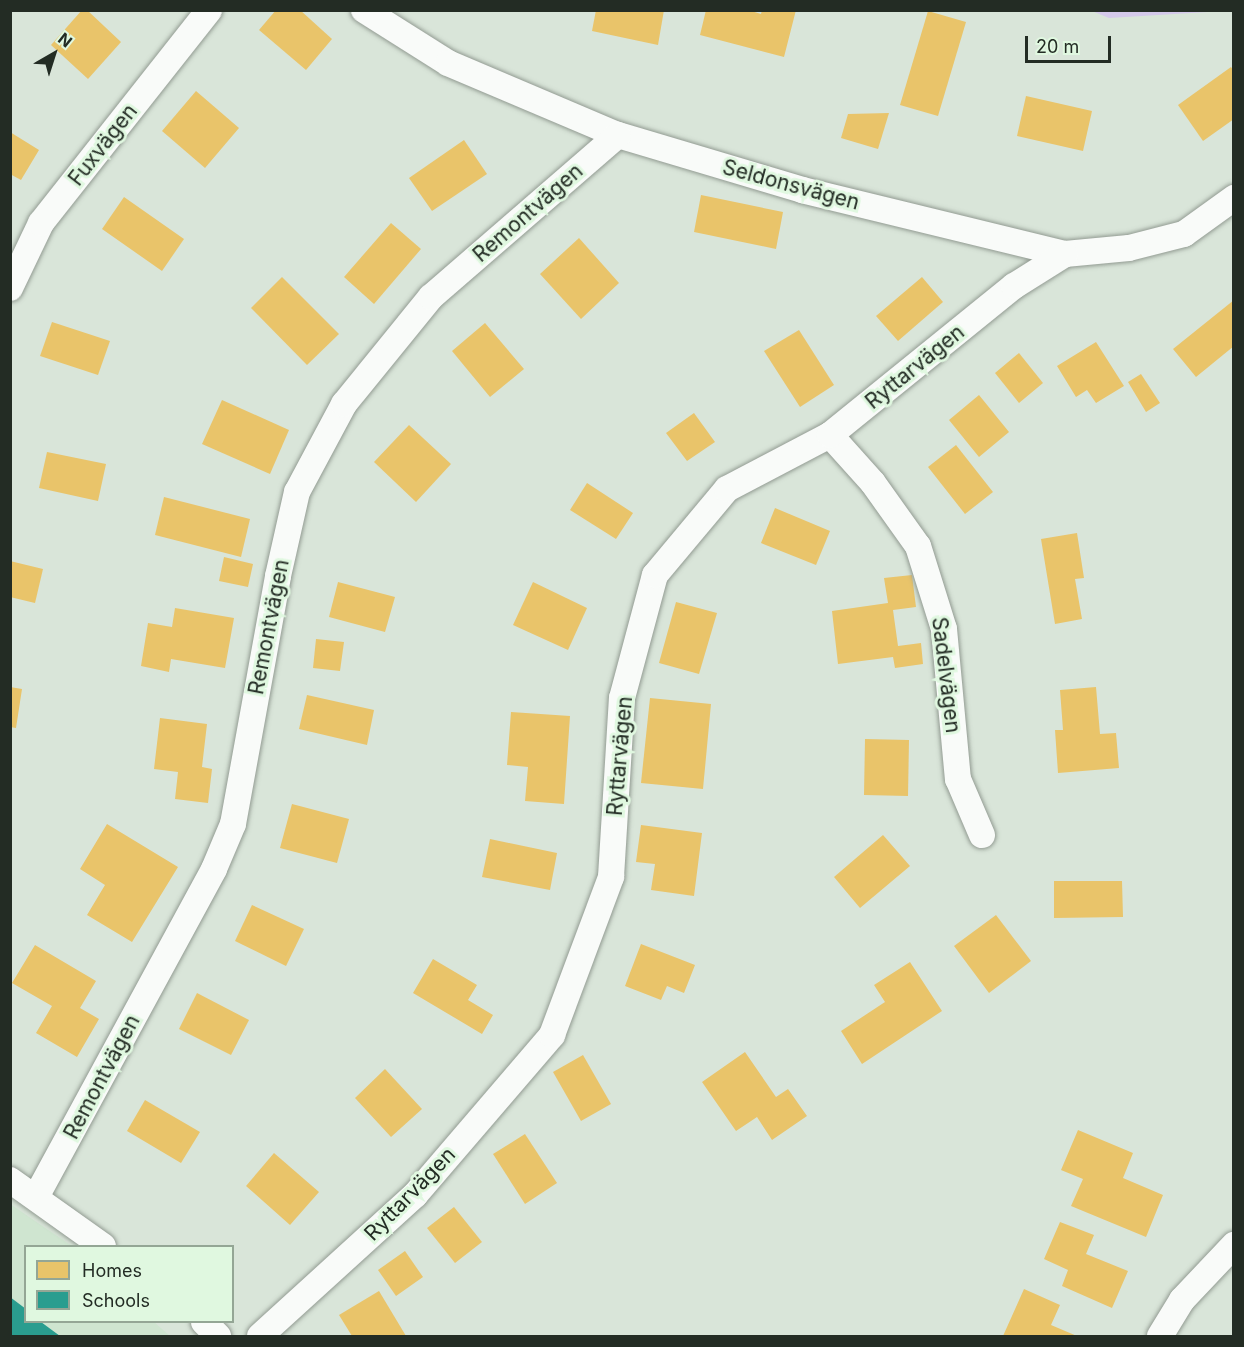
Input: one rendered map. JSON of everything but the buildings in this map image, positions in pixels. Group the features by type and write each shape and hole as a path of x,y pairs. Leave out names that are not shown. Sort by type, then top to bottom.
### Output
{"street":[{"name":"Fuxvägen","path":"10,288 41,223 209,10"},
{"name":"Seldonsvägen","path":"364,10 448,63 618,135 802,190 1065,254 1129,248 1184,234 1233,198"},
{"name":"Remontvägen","path":"36,1197 214,869 233,824 276,588 297,492 339,414 431,297 618,135"},
{"name":"Ryttarvägen","path":"260,1336 414,1195 552,1035 611,877 622,698 655,575 727,489 830,435 1014,286 1065,254"},
{"name":"Sadelvägen","path":"830,435 873,483 918,546 944,629 958,779 982,836"},
{"path":"10,1180 102,1245"},
{"path":"1160,1336 1182,1300 1233,1245"},
{"path":"205,1323 218,1336"}],"shaded area":[{"path":"1092,11 1224,11 1109,18"},
{"path":"10,1204 71,1245 24,1245 24,1323 155,1323 170,1336 11,1336"}]}
